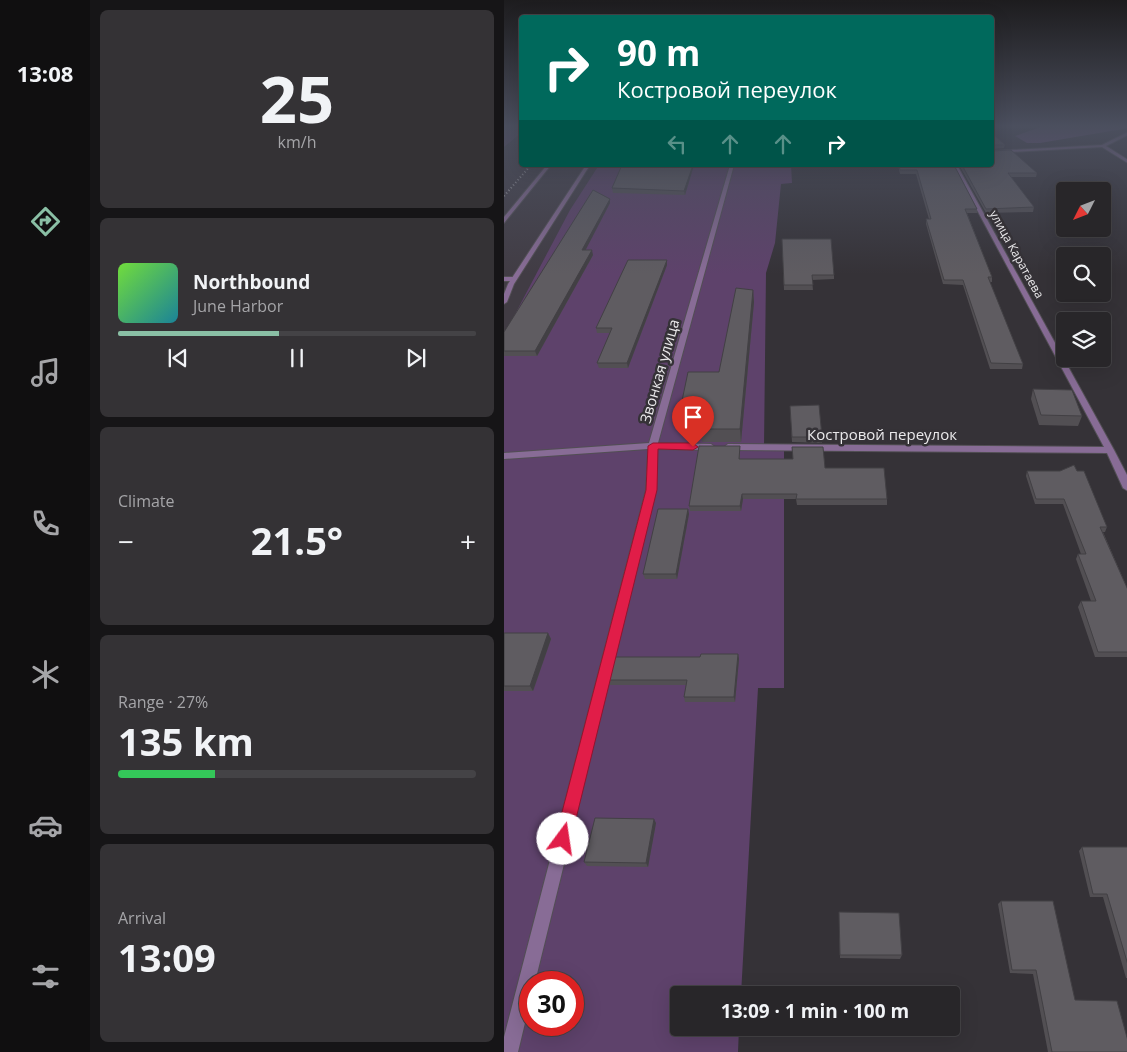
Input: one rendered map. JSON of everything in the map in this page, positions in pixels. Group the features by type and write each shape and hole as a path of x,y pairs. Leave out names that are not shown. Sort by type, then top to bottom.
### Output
{"street":[{"path":"504,221 542,175"},
{"path":"504,302 514,279 581,175"},
{"name":"Звонкая улица","path":"509,1052 651,490 653,446 729,175"},
{"name":"улица Каратаева","path":"960,175 1110,450 1127,488"},
{"path":"504,280 514,279"},
{"name":"Костровой переулок","path":"504,456 653,446 1110,450"}],"shaded area":[{"path":"504,175 603,175 504,353"},
{"path":"592,175 792,175 792,183 781,184 775,243 766,273 764,446 784,446 784,688 758,688 741,986 670,986 670,1036 739,1036 738,1052 504,1052 504,335 570,210"}],"building":[{"path":"618,175 690,175 684,191 612,188"},
{"path":"918,175 959,175 977,209 965,209 992,277 988,277 1023,364 991,363 963,280 944,280 926,219 931,219"},
{"path":"968,175 1010,175 1034,207 986,209"},
{"path":"593,190 610,199 582,250 592,250 535,351 504,351 504,332"},
{"path":"782,239 831,239 834,275 812,275 813,285 784,285"},
{"path":"628,260 667,260 627,363 597,363 612,328 596,328"},
{"path":"736,288 753,290 740,429 700,429 702,420 678,420 688,372 719,372"},
{"path":"1033,389 1072,390 1082,416 1041,415"},
{"path":"819,405 822,437 792,437 790,406"},
{"path":"699,446 740,446 739,459 793,459 792,447 823,447 825,468 884,468 887,499 796,499 797,494 742,494 740,506 689,506"},
{"path":"1074,465 1077,471 1084,471 1107,527 1100,527 1128,590 1128,652 1098,652 1081,601 1096,601 1078,554 1086,554 1064,499 1036,499 1027,471 1060,471"},
{"path":"658,509 688,509 676,574 643,574"},
{"path":"504,633 548,633 530,686 504,686"},
{"path":"701,654 738,654 734,697 684,697 687,680 608,680 614,657 700,657"},
{"path":"595,818 654,819 646,863 584,862"},
{"path":"1082,847 1128,847 1128,965 1107,894 1093,894"},
{"path":"1001,901 1053,901 1075,1000 1117,1001 1128,1041 1128,1052 1052,1052 1036,970 1012,970"},
{"path":"839,912 899,913 902,955 840,955"}],"railway":[{"path":"504,196 522,175"}],"route":[{"path":"563,839 651,490 653,446 693,447"}]}
